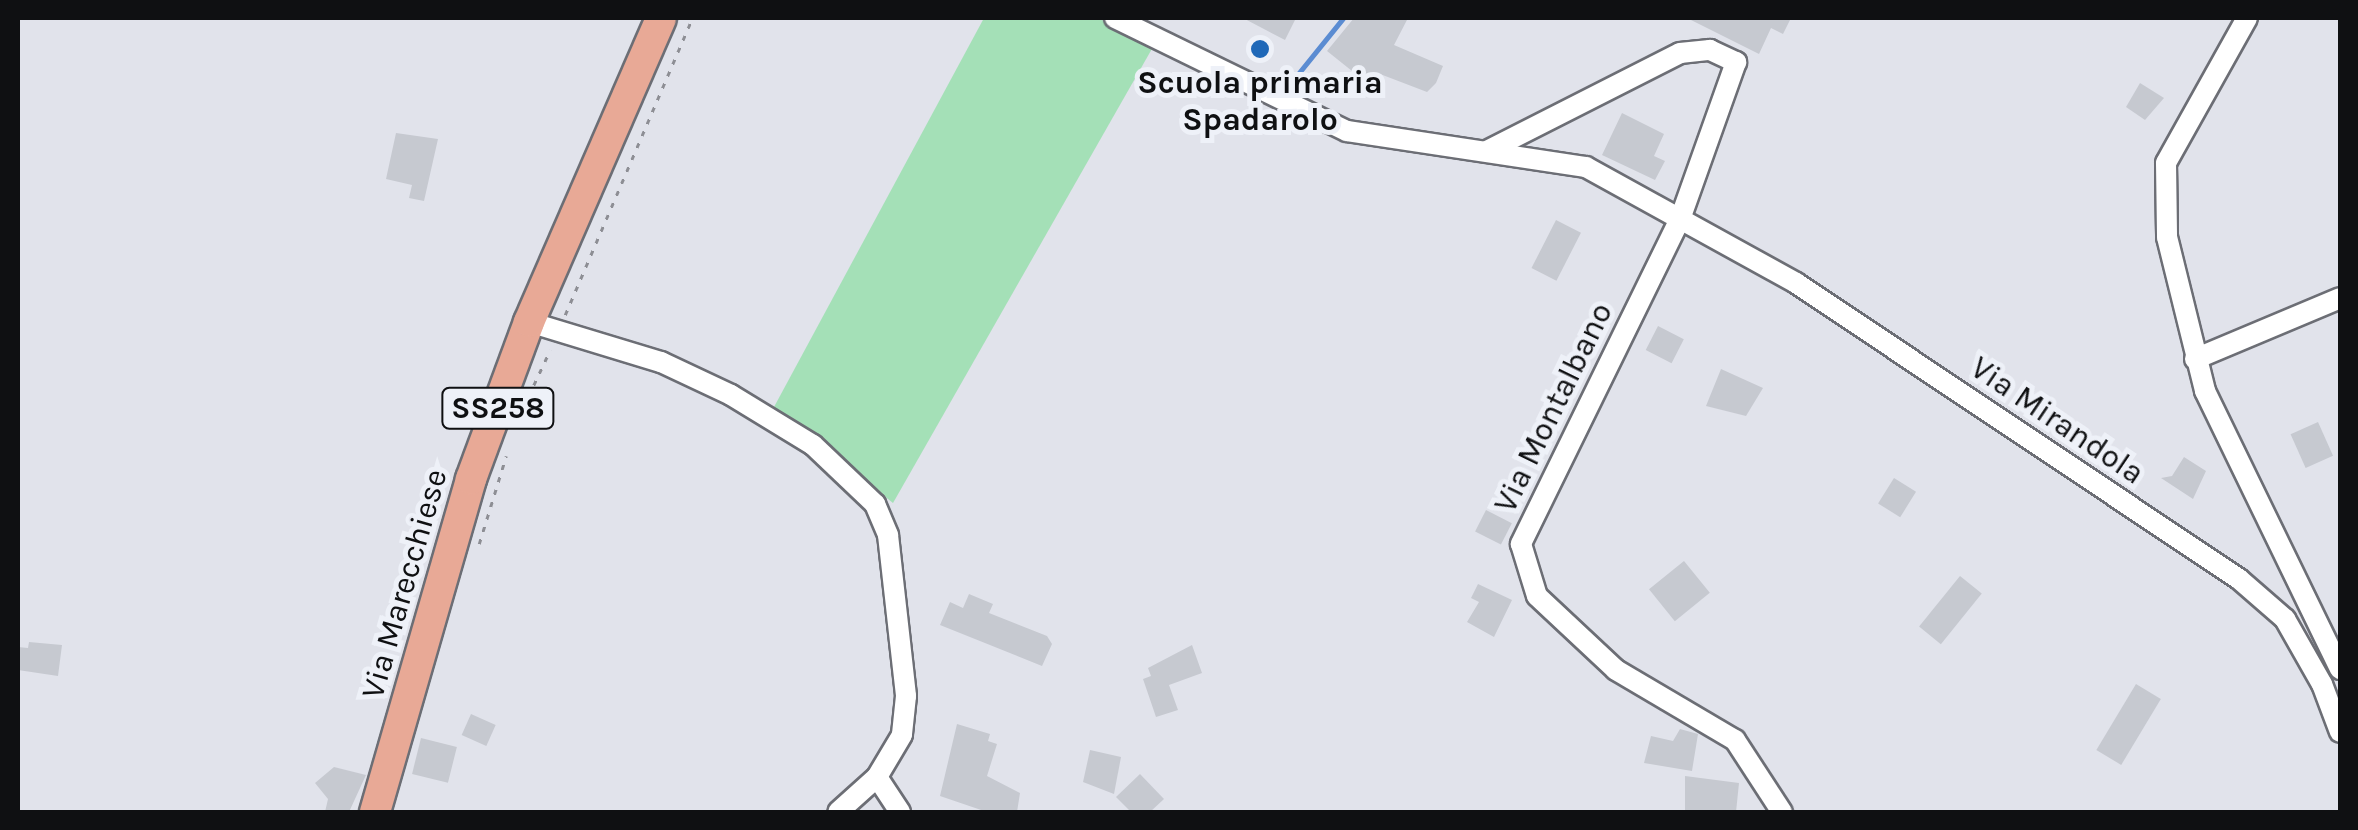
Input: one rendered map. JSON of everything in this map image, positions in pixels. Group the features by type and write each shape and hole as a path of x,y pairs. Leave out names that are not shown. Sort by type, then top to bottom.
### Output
{"main road":[{"name":"Via Marecchiese","path":"376,812 472,479 548,327 661,18"}],"street":[{"name":"Via Mirandola","path":"1115,18 1347,131 1586,167 1796,283 2239,579 2284,619 2322,684 2340,732"},
{"path":"2247,18 2166,163 2168,237 2196,359 2231,449 2294,563 2340,669"},
{"path":"1487,152 1680,53 1710,50 1736,62 1680,219"},
{"name":"Via Montalbano","path":"1680,219 1529,522 1522,544 1524,572 1537,596 1616,670 1735,740 1782,812"},
{"path":"2196,359 2340,298"},
{"path":"548,327 662,362 731,395 813,445 875,504 888,535 906,696 902,735 877,777 838,812"},
{"path":"877,777 900,812"}],"path":[{"path":"525,404 548,327 692,18"},
{"path":"477,550 512,439"}],"green space":[{"path":"984,18 1098,18 1153,47 893,503 774,407"}],"building":[{"path":"1243,18 1296,18 1285,40"},
{"path":"1354,18 1408,18 1394,45 1443,66 1436,83 1427,92 1380,74 1376,83 1352,71 1327,51"},
{"path":"1687,18 1791,18 1783,34 1771,28 1759,54"},
{"path":"2140,83 2164,98 2145,120 2126,107"},
{"path":"1622,113 1664,134 1654,156 1665,161 1655,180 1602,155"},
{"path":"396,133 438,139 424,201 409,198 412,185 386,179"},
{"path":"1556,220 1581,233 1556,281 1531,268"},
{"path":"1658,326 1684,339 1672,363 1646,350"},
{"path":"1721,369 1763,388 1746,416 1706,406"},
{"path":"2318,422 2333,456 2306,468 2291,434"},
{"path":"2184,457 2206,471 2193,499 2161,478 2172,476"},
{"path":"1894,478 1916,492 1900,517 1878,503"},
{"path":"1486,510 1512,523 1501,545 1475,531"},
{"path":"1684,561 1710,593 1675,621 1649,589"},
{"path":"1960,576 1982,594 1941,644 1919,627"},
{"path":"1478,584 1512,600 1494,637 1467,622 1479,602 1471,598"},
{"path":"969,594 993,604 989,613 1047,636 1052,644 1042,666 940,625 950,602 963,608"},
{"path":"29,642 62,645 58,676 18,670 18,647 28,648"},
{"path":"1192,645 1202,673 1169,685 1178,710 1156,717 1143,679 1151,676 1148,668"},
{"path":"2136,684 2161,699 2121,765 2096,750"},
{"path":"471,714 496,725 486,746 462,735"},
{"path":"957,724 990,734 988,741 997,744 987,776 1020,793 1017,812 987,812 940,796"},
{"path":"1680,729 1698,734 1692,771 1644,763 1651,736 1673,741"},
{"path":"421,738 457,747 448,783 412,774"},
{"path":"1090,750 1121,757 1114,794 1083,782"},
{"path":"334,767 366,775 349,812 325,812 328,799 315,783"},
{"path":"1140,774 1164,799 1150,812 1131,812 1116,797"},
{"path":"1685,776 1739,783 1736,812 1685,812"}],"waterway":[{"path":"1289,85 1343,18"}],"place":[{"name":"Scuola primaria Spadarolo","path":"1260,49"}]}
